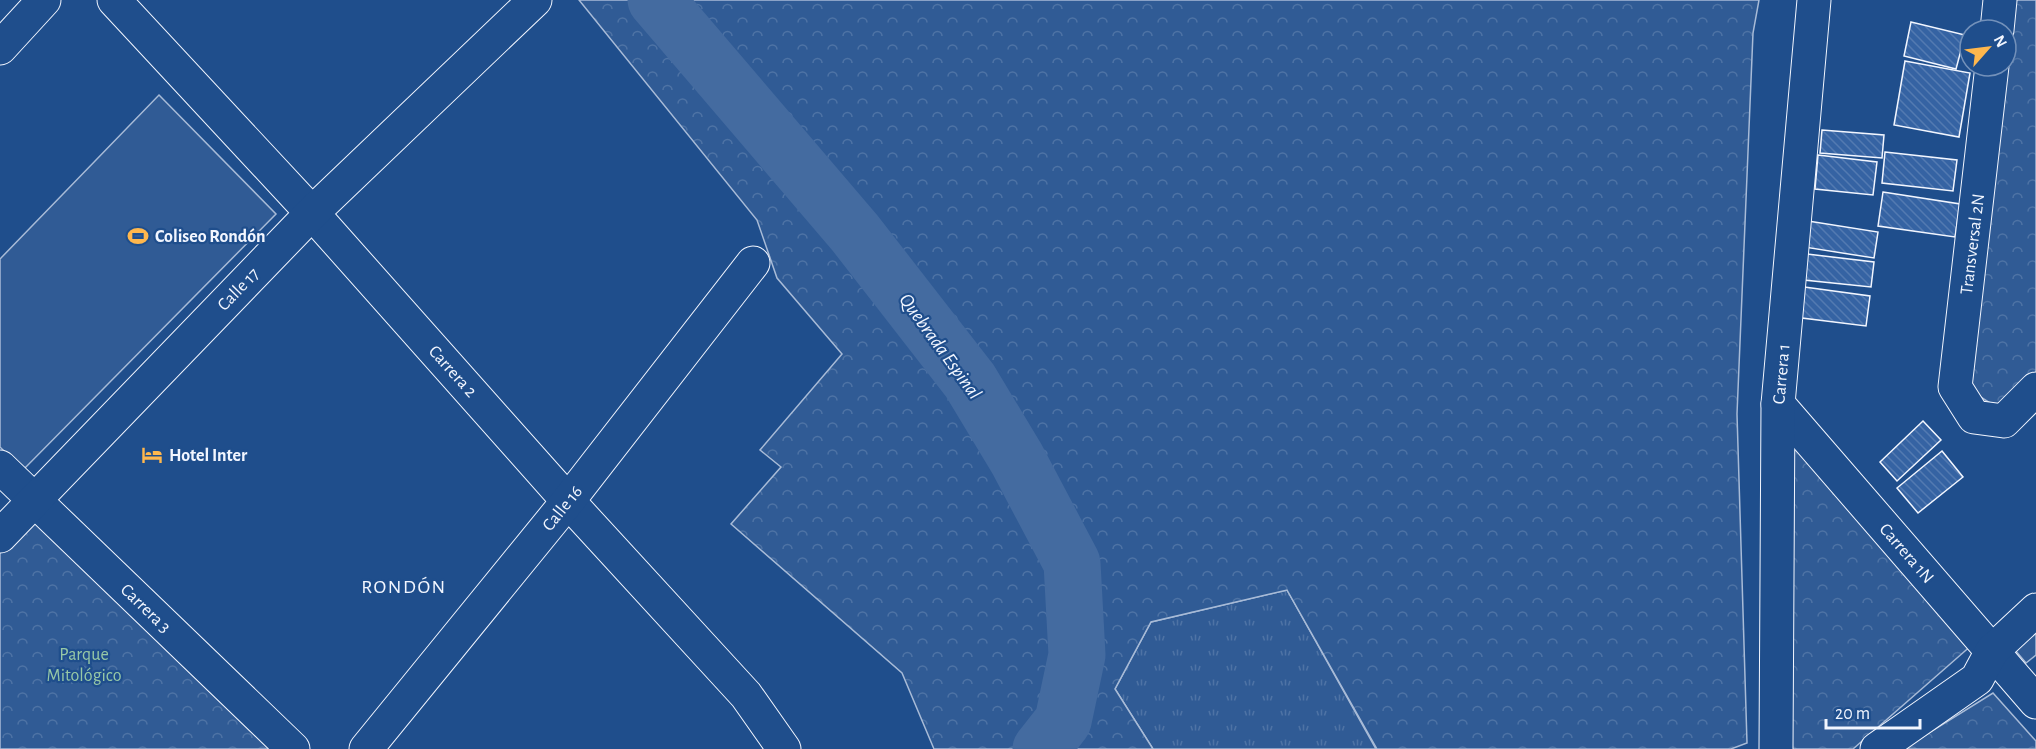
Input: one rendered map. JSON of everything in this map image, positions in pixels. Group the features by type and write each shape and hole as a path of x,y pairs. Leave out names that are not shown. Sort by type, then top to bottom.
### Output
{"street":[{"path":"0,48 44,0"},
{"name":"Carrera 2","path":"114,0 312,213 568,501 746,695 784,749"},
{"name":"Calle 17","path":"0,536 312,213 535,0"},
{"name":"Carrera 1","path":"1776,749 1778,404 1814,0"},
{"path":"1998,18 2000,0"},
{"name":"Transversal 2N","path":"1991,78 1955,387 1974,417 2004,421 2036,389"},
{"name":"Calle 16","path":"366,749 568,501 753,264"},
{"name":"Carrera 1N","path":"1778,404 1984,665"},
{"name":"Carrera 3","path":"0,467 293,749"},
{"path":"1877,749 1984,665 2036,610"},
{"path":"1984,665 2025,670 2036,702"}],"green space":[{"path":"579,0 1759,0 1753,33 1737,414 1747,743 1731,749 1377,749 1287,590 1151,622 1115,689 1153,749 934,749 902,673 731,524 781,467 760,450 842,354 777,278 757,220"},
{"path":"2006,0 2036,0 2036,373 2001,410 1968,389 2005,78 2018,78 2018,18 2006,18"},
{"path":"1794,436 1973,644 1853,749 1792,749"},
{"name":"Parque Mitológico","path":"41,507 293,749 0,749 0,547"},
{"path":"1287,590 1376,749 1153,749 1115,689 1151,622"},
{"path":"2036,621 2036,655 2026,663 2009,643"},
{"path":"1993,693 2036,741 2036,749 1903,749"}],"shaded area":[{"name":"Coliseo Rondón","path":"159,95 276,214 23,470 0,447 0,259"}],"building":[{"path":"1911,22 1958,33 1956,69 1904,56"},
{"path":"1905,61 1958,71 1958,78 1969,78 1959,137 1894,125"},
{"path":"1822,130 1884,135 1882,158 1820,153"},
{"path":"1885,152 1957,160 1953,191 1882,183"},
{"path":"1818,155 1877,162 1873,195 1815,189"},
{"path":"1883,192 1960,204 1955,237 1878,226"},
{"path":"1808,221 1878,232 1874,258 1804,247"},
{"path":"1807,254 1874,262 1871,287 1804,280"},
{"path":"1797,286 1870,296 1866,326 1794,317"},
{"path":"1923,421 1941,440 1897,481 1880,462"},
{"path":"1942,451 1963,477 1918,513 1897,488"}],"waterway":[{"name":"Quebrada Espinal","path":"656,0 855,233 970,381 1017,459 1072,563 1077,655 1063,721 1041,749"}],"place":[{"name":"Coliseo Rondón","path":"138,236"},
{"name":"Hotel Inter","path":"152,455"}],"district":[{"name":"RONDÓN","path":"404,586"}]}
